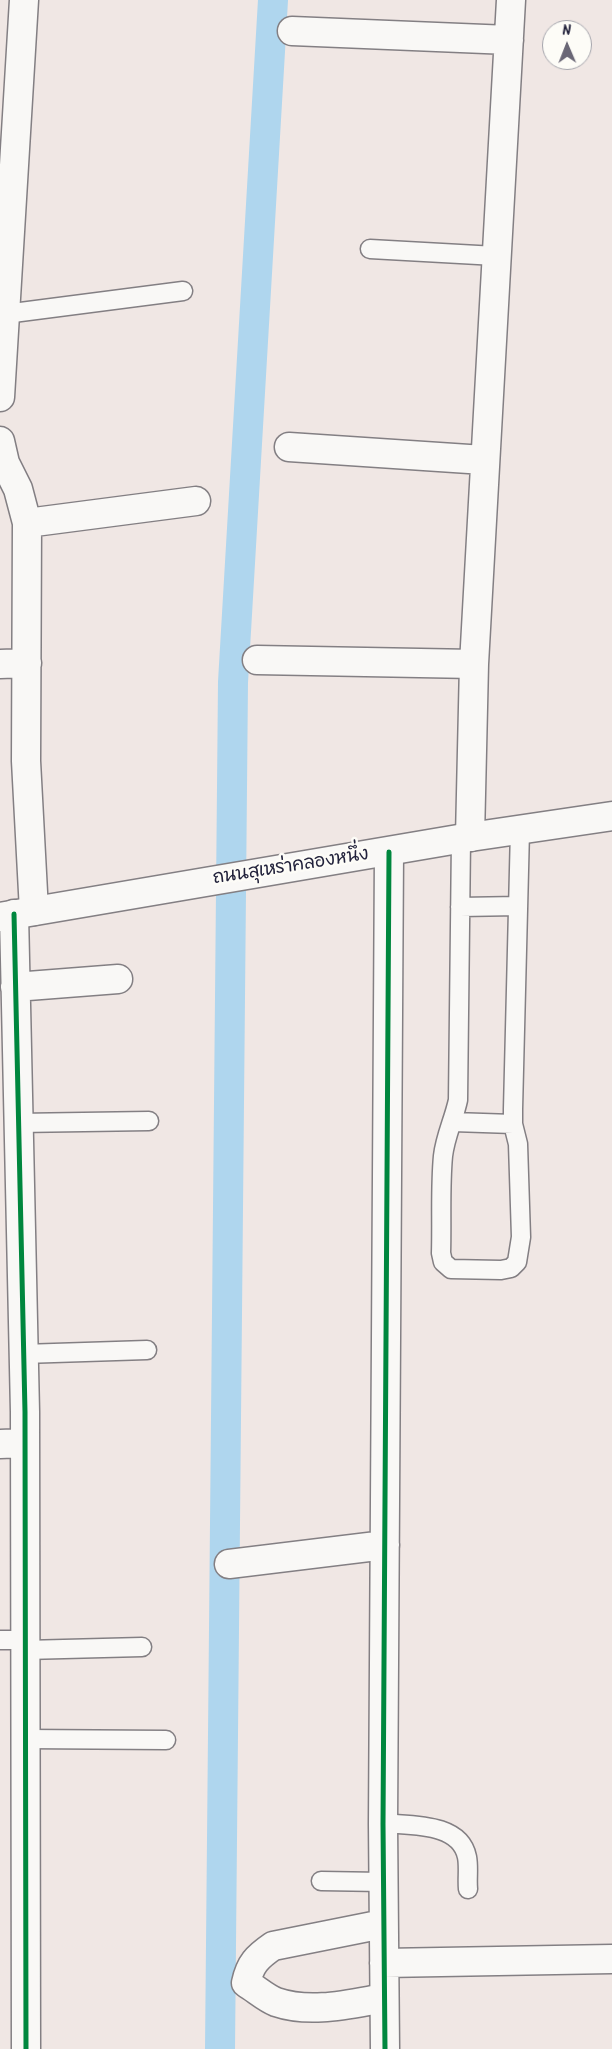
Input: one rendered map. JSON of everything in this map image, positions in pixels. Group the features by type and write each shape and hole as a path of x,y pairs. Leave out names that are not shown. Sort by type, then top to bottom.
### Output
{"street":[{"path":"0,397 5,314 11,30 24,0"},
{"path":"465,838 484,460 511,0"},
{"path":"292,31 509,40"},
{"path":"0,441 5,463 18,489 27,524 26,761 16,914 15,987 23,1354 12,1443 17,1643 25,1739 26,2049"},
{"path":"290,447 484,460"},
{"path":"27,524 196,501"},
{"path":"257,660 474,664"},
{"path":"0,664 27,663"},
{"name":"ถนนสุเหร่าคลองหนึ่ง","path":"16,914 465,838 612,816"},
{"path":"385,2049 383,1823 389,852"},
{"path":"15,987 118,979"},
{"path":"229,1564 385,1545"},
{"path":"383,1924 273,1946 259,1956 249,1969 246,1983 275,2001 297,2007 327,2008 384,1998"},
{"path":"384,1963 612,1959"}],"lane":[{"path":"370,249 496,256"},
{"path":"5,314 183,291"},
{"path":"465,838 460,907 458,1100 453,1122 446,1137 443,1156 441,1253 443,1262 451,1269 501,1270 512,1268 517,1262 521,1237 518,1144 513,1124 520,830"},
{"path":"460,907 518,906"},
{"path":"18,1123 149,1121"},
{"path":"453,1122 513,1124"},
{"path":"23,1354 147,1350"},
{"path":"17,1643 142,1647"},
{"path":"25,1739 166,1740"},
{"path":"383,1823 436,1829 455,1836 467,1856 468,1889"},
{"path":"321,1881 383,1882"}],"waterway":[{"path":"220,2049 233,682 273,0"}],"cycle path":[{"path":"385,2049 383,1823 389,852"},
{"path":"14,914 25,1412 26,2049"}]}
